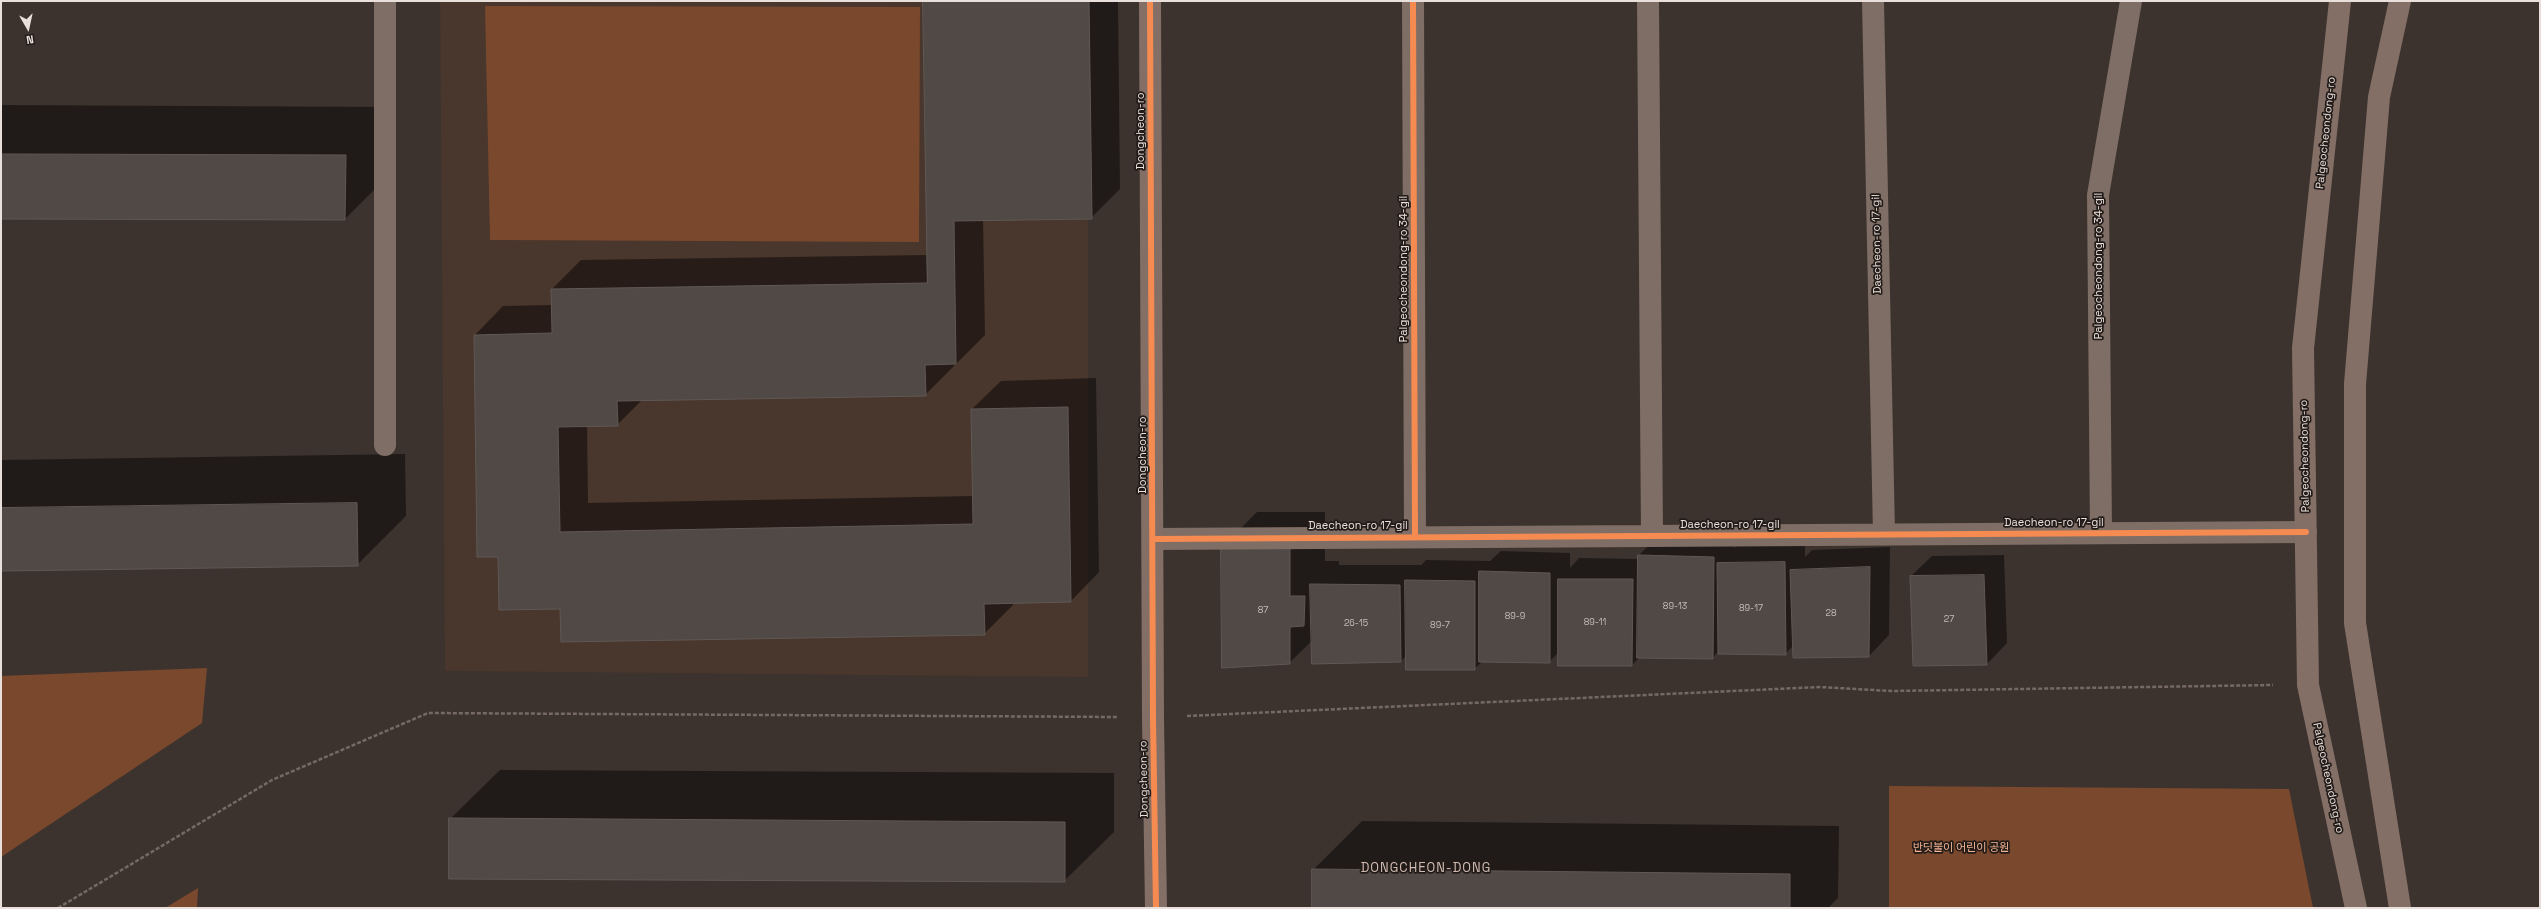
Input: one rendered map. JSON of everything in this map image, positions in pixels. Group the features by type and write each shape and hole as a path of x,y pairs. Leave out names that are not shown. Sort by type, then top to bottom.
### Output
{"main road":[{"name":"Dongcheon-ro","path":"1150,1 1153,718 1156,908"},
{"name":"Palgeocheondong-ro","path":"2340,1 2303,348 2308,685 2356,908"},
{"path":"2400,1 2379,97 2356,384 2355,623 2400,908"}],"street":[{"path":"385,1 385,445"},
{"name":"Palgeocheondong-ro 34-gil","path":"1413,1 1415,536"},
{"path":"1648,1 1652,535"},
{"name":"Daecheon-ro 17-gil","path":"1873,1 1884,534"},
{"name":"Palgeocheondong-ro 34-gil","path":"2100,533 2098,195 2131,1"},
{"name":"Daecheon-ro 17-gil","path":"1153,539 1415,536 2306,532"}],"path":[{"path":"58,908 272,780 428,714 1153,718 1820,687 1891,691 2308,685"}],"shaded area":[{"path":"440,1 1088,1 1088,677 445,671"}],"green space":[{"path":"485,6 920,7 919,242 490,240"},
{"path":"207,668 202,723 1,857 1,676"},
{"name":"반딧불이 어린이 공원","path":"1889,786 2289,789 2313,908 1889,908"},
{"path":"198,888 197,908 165,908"}],"building":[{"path":"923,1 1089,1 1092,219 954,221 956,364 925,365 926,396 617,401 618,426 558,427 560,532 973,524 971,409 1068,407 1071,602 984,604 985,635 561,642 560,609 499,610 498,557 477,557 474,335 552,333 551,289 927,283"},
{"path":"1,154 346,155 345,220 1,219"},
{"path":"357,503 358,566 1,571 1,508"},
{"path":"1221,547 1290,547 1290,596 1305,596 1304,626 1290,627 1290,664 1222,668"},
{"path":"1638,555 1714,557 1713,659 1637,658"},
{"path":"1785,562 1786,655 1718,654 1717,563"},
{"path":"1870,567 1869,657 1793,658 1790,570"},
{"path":"1479,571 1550,573 1550,663 1479,662"},
{"path":"1984,575 1987,665 1913,666 1910,576"},
{"path":"1558,579 1633,579 1632,666 1558,666"},
{"path":"1405,580 1475,581 1475,670 1406,670"},
{"path":"1310,584 1400,585 1401,662 1312,664"},
{"path":"449,818 1065,822 1065,882 449,879"},
{"path":"1312,869 1790,874 1790,908 1312,908"}],"cycle path":[{"path":"1150,1 1153,718 1156,908"},
{"path":"1413,1 1415,536"},
{"path":"1153,539 2306,532"}],"district":[{"name":"DONGCHEON-DONG","path":"1426,868"}]}
